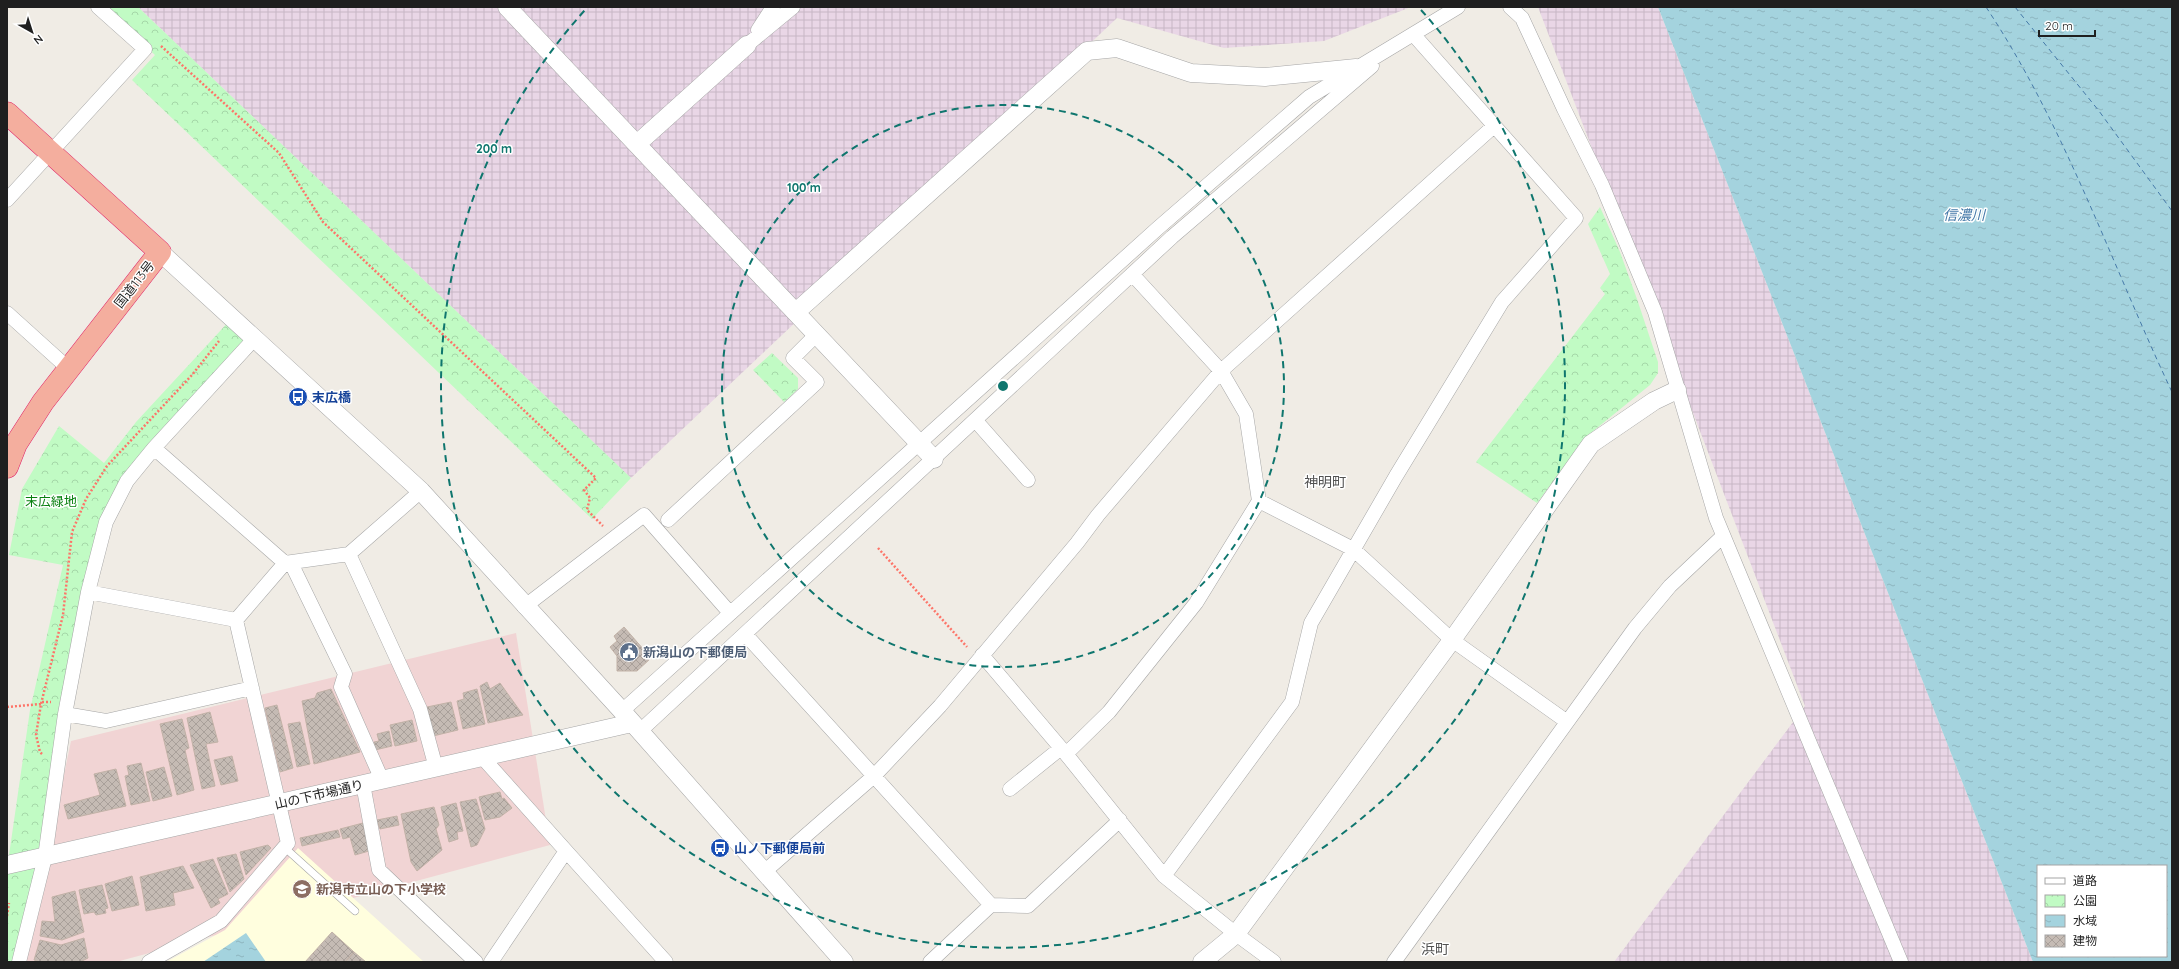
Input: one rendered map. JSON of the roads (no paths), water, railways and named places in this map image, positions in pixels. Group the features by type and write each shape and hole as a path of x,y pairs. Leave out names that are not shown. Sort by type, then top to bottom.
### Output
{"highway":[{"name":"国道113号","path":"7,113 160,252 11,442 7,467"}],"street":[{"path":"7,200 145,49 98,7"},
{"path":"507,7 920,442 934,459"},
{"path":"747,45 773,7"},
{"path":"637,144 747,45 793,7"},
{"path":"631,722 730,613 1158,228 1309,97 1401,40 1458,7"},
{"path":"1510,7 1522,18 1564,109 1602,185 1655,312 1677,390 1724,536 1901,962"},
{"path":"1164,876 1292,702 1311,622 1353,549 1502,302 1576,218 1413,34"},
{"path":"631,722 746,634 1132,274 1401,40"},
{"path":"796,312 1087,51 1117,48 1191,73 1265,77 1356,68"},
{"path":"764,872 874,776 940,706 1077,543 1098,514 1221,371 1494,126"},
{"path":"160,252 421,492 524,607 631,722 844,962"},
{"path":"1010,790 1064,751 1109,712 1196,603 1259,501 1246,414 1221,371 1132,274"},
{"path":"7,313 69,369"},
{"path":"668,520 817,382 793,358 817,334"},
{"path":"19,962 45,857 65,714 88,592 106,522 127,481 154,448 255,338"},
{"path":"1202,962 1236,934 1452,640 1591,444 1654,401 1677,390"},
{"path":"976,421 1028,480"},
{"path":"154,448 288,563 345,674 341,687 382,780"},
{"path":"236,620 288,563 348,554 421,492"},
{"path":"1259,501 1353,549 1452,640 1566,721"},
{"path":"524,607 644,515 730,613"},
{"path":"1394,962 1634,628 1670,586 1724,536"},
{"path":"348,554 420,709 436,768"},
{"path":"88,592 236,620"},
{"path":"149,962 221,922 288,843 236,620"},
{"path":"746,634 992,905"},
{"path":"980,657 1064,751 1164,876 1236,934 1274,962"},
{"path":"65,714 106,721 252,688"},
{"name":"山の下市場通り","path":"7,865 483,758 631,722"},
{"path":"483,758 666,962"},
{"path":"363,784 379,870 476,962"},
{"path":"930,962 992,905 1028,906 1120,820"},
{"path":"490,962 566,851"}],"lane":[{"path":"284,847 355,911"}],"water":[{"name":"信濃川","path":"1658,7 2172,7 2172,962 2033,962"},
{"path":"246,933 266,962 203,962"}],"place":[{"name":"末広橋","path":"298,397"},
{"name":"新潟山の下郵便局","path":"629,652"},
{"name":"山ノ下郵便局前","path":"720,848"},
{"name":"新潟市立山の下小学校","path":"302,889"}],"district":[{"name":"神明町","path":"1325,482"},
{"name":"浜町","path":"1435,949"}],"park label":[{"name":"末広緑地","path":"51,501"}]}
